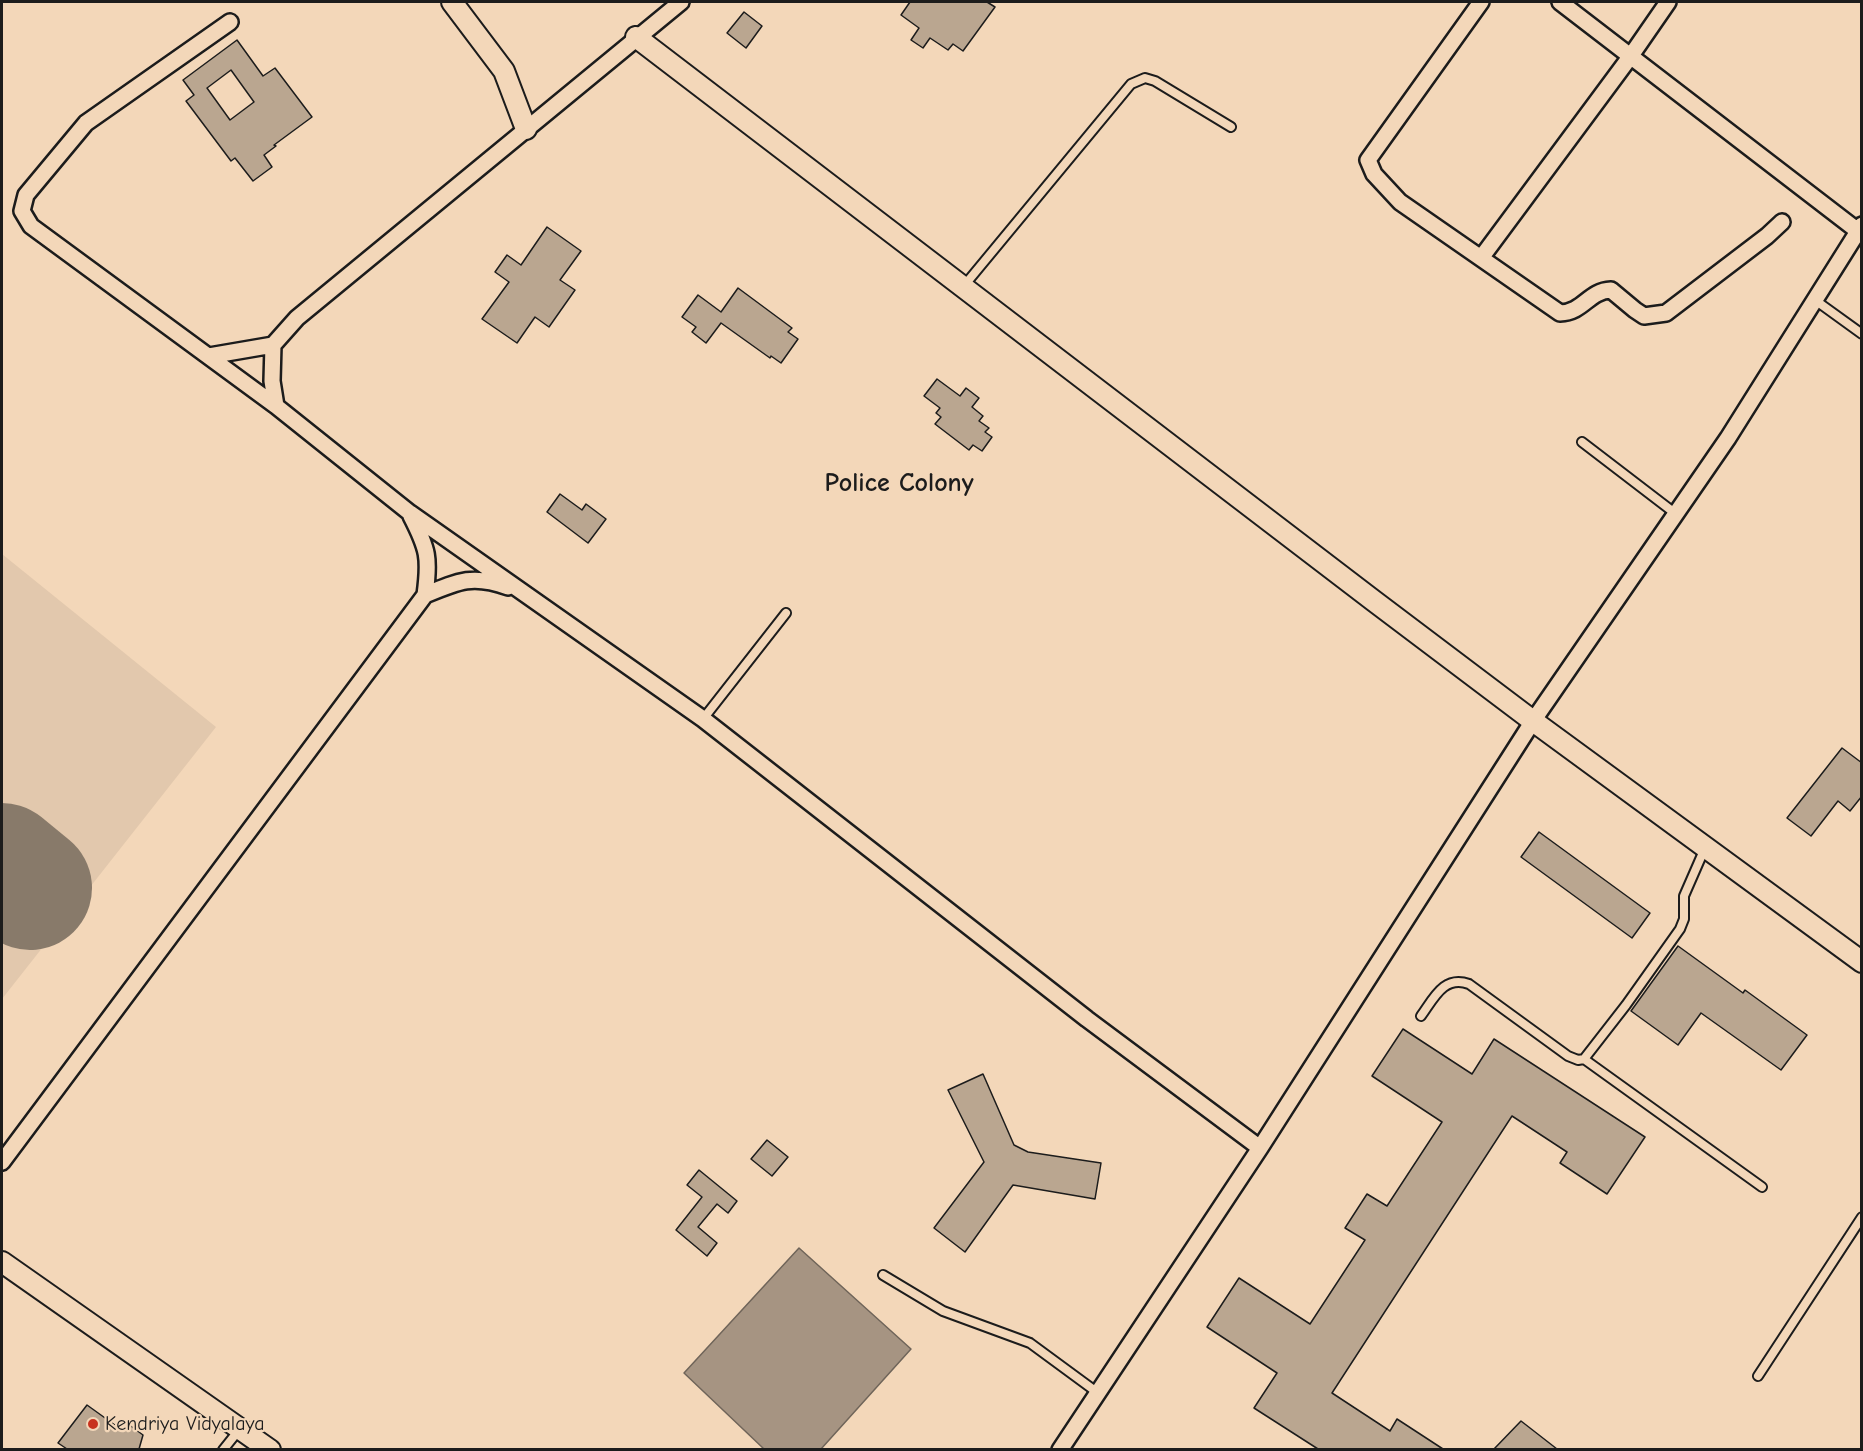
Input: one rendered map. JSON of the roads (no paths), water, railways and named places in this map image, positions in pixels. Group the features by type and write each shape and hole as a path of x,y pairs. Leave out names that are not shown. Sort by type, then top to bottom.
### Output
{"street":[{"path":"452,2 504,71 526,129"},
{"path":"209,356 273,345 297,318 681,2"},
{"path":"1481,2 1368,160 1374,174 1400,202 1560,313 1570,313 1602,290 1611,290 1644,316 1666,313 1782,222"},
{"path":"1060,1449 1260,1148 1533,721 1728,438 1860,228 1630,57 1560,2"},
{"path":"1481,258 1668,2"},
{"path":"230,22 86,123 26,195 22,211 31,226 276,406 410,513 704,719 1087,1019 1260,1148"},
{"path":"636,37 1533,721 1862,962"},
{"path":"273,345 272,381 276,406"},
{"path":"2,1162 425,595 428,572 426,544 410,513"},
{"path":"425,595 457,581 491,580 526,593"},
{"path":"3,1262 270,1449"}],"lane":[{"path":"963,287 1131,84 1145,78 1155,81 1230,127"},
{"path":"1815,300 1862,334"},
{"path":"1582,442 1676,514"},
{"path":"704,719 786,613"},
{"path":"1421,1016 1441,989 1459,980 1469,984 1569,1056 1578,1060 1584,1059 1680,929 1684,919 1684,896 1706,846"},
{"path":"1584,1059 1762,1187"},
{"path":"1758,1376 1862,1216"},
{"path":"884,1275 943,1311 1030,1343 1098,1393"},
{"path":"223,1449 240,1428"}],"place":[{"name":"Kendriya Vidyalaya","path":"93,1424"}],"district":[{"name":"Police Colony","path":"899,484"}]}
